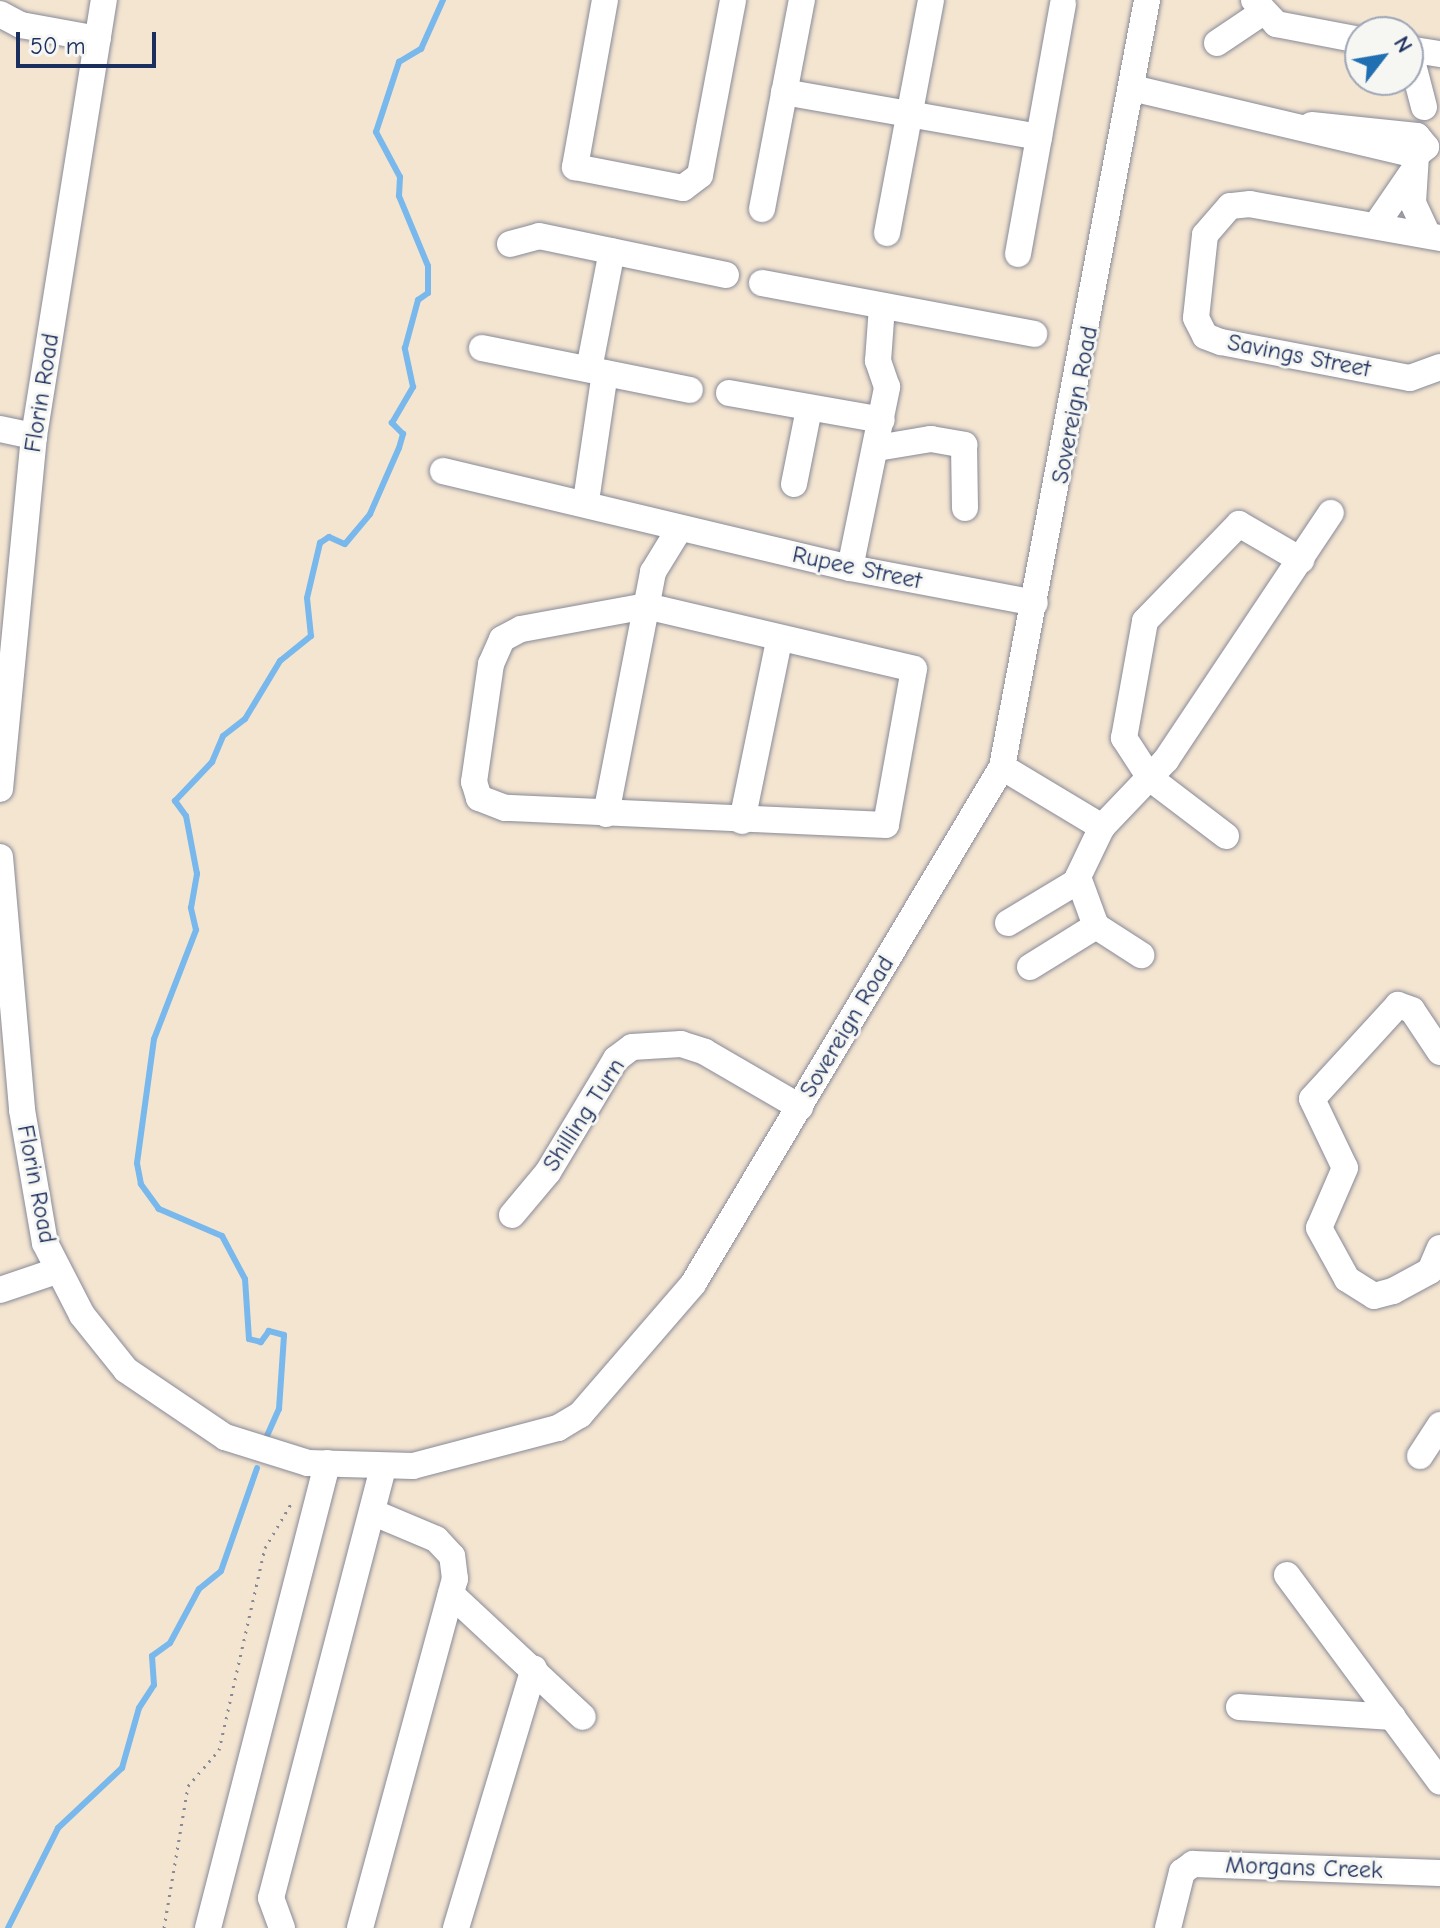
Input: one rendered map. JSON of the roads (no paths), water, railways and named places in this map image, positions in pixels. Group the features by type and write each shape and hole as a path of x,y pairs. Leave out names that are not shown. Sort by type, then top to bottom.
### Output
{"street":[{"name":"Florin Road","path":"0,789 34,436 104,0"},
{"path":"605,0 575,167 683,188 700,175 733,0"},
{"path":"762,209 802,0"},
{"path":"887,233 931,0"},
{"name":"Sovereign Road","path":"56,1271 102,1342 153,1395 257,1452 318,1463 383,1467 464,1454 558,1428 580,1415 693,1284 1002,767 1147,0"},
{"path":"1018,254 1063,4"},
{"path":"1217,43 1257,7 1276,24 1344,37"},
{"path":"0,14 21,25 98,39"},
{"path":"1376,225 1415,155 1424,107 1440,81"},
{"path":"1132,88 1312,125 1415,155"},
{"path":"784,92 1039,137"},
{"path":"1421,96 1424,107"},
{"name":"Savings Street","path":"1415,155 1413,203 1434,237"},
{"name":"Savings Street","path":"1434,237 1400,236 1376,225 1230,206 1205,235 1199,328 1221,342 1410,378 1440,367"},
{"path":"510,244 539,236 726,275"},
{"path":"586,501 597,371 612,251"},
{"path":"762,283 1034,334"},
{"path":"850,568 882,420 882,306"},
{"path":"482,348 690,390"},
{"path":"729,393 882,420"},
{"path":"794,484 809,409"},
{"path":"0,429 34,436"},
{"path":"877,448 931,439 964,445 965,508"},
{"name":"Rupee Street","path":"443,471 586,501 680,528 850,568 1035,603"},
{"path":"1008,923 1078,881 1102,827 1150,778 1331,513"},
{"path":"1226,836 1150,778 1123,728 1145,621 1239,524 1301,560"},
{"path":"606,814 653,572 680,528"},
{"path":"646,606 779,640 914,669 892,815 880,829 505,808 479,798 474,782 491,664 510,633 646,606"},
{"path":"742,821 779,640"},
{"path":"1002,767 1102,827"},
{"name":"Florin Road","path":"0,857 31,1182 56,1271"},
{"path":"1078,881 1096,926 1141,955"},
{"path":"1030,967 1096,926"},
{"path":"1438,1261 1374,1296 1347,1279 1319,1228 1345,1168 1312,1099 1398,1005 1412,1010 1440,1052"},
{"name":"Shilling Turn","path":"512,1215 548,1172 616,1059 632,1047 681,1044 705,1052 800,1107"},
{"path":"0,1290 56,1271"},
{"path":"1420,1456 1440,1425"},
{"path":"208,1928 318,1463"},
{"path":"282,1928 271,1898 383,1467"},
{"path":"360,1928 451,1594 455,1566 447,1548 372,1512"},
{"path":"1287,1575 1440,1782"},
{"path":"451,1594 534,1668 583,1717"},
{"path":"456,1928 534,1668"},
{"path":"1239,1707 1393,1717"},
{"name":"Morgans Creek","path":"1168,1928 1179,1882 1188,1866 1201,1863 1440,1873"}],"waterway":[{"path":"266,1438 279,1409 284,1335 269,1331 261,1342 249,1339 245,1279 222,1236 159,1209 141,1184 137,1163 154,1039 196,930 191,908 197,874 186,816 175,801 212,762 223,736 245,719 280,661 311,636 307,598 320,543 329,537 345,544 370,514 399,448 403,434 392,423 413,387 405,348 418,300 428,293 428,266 399,196 400,177 376,132 399,62 421,49 443,0"},
{"path":"8,1928 58,1828 122,1768 139,1708 154,1685 152,1656 170,1643 199,1589 221,1571 257,1468"}]}
